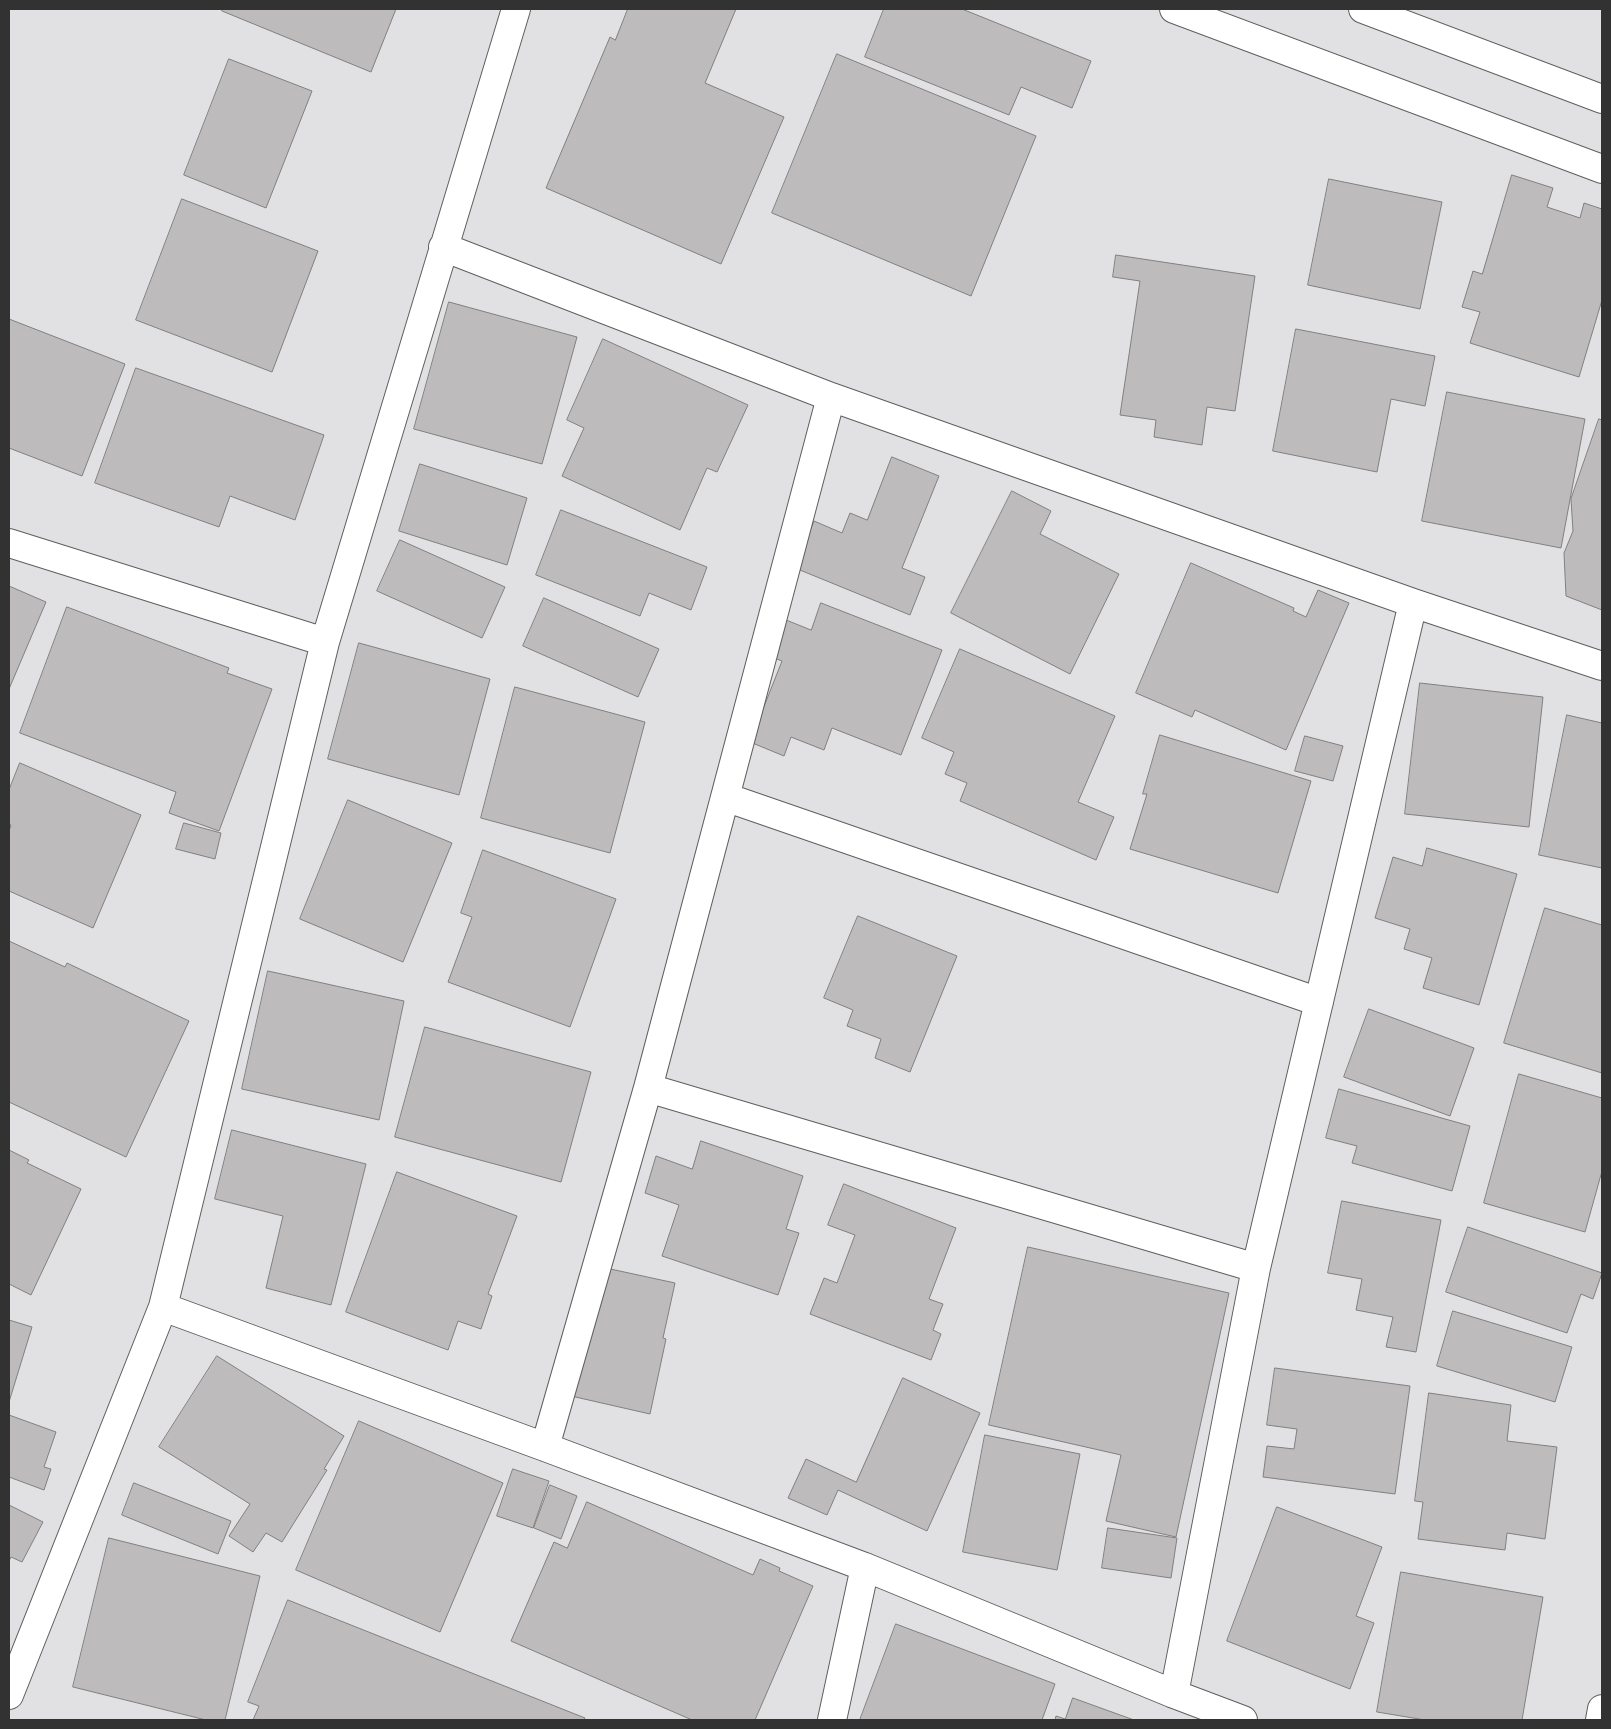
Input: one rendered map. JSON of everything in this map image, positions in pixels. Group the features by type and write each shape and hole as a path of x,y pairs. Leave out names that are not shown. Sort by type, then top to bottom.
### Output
{"street":[{"path":"9,1695 164,1307 325,642 516,9"},
{"path":"1174,9 1602,169"},
{"path":"1362,9 1602,99"},
{"path":"443,247 831,397 1413,603 1602,666"},
{"path":"545,1447 648,1088 831,397"},
{"path":"9,543 325,642"},
{"path":"1174,1694 1256,1268 1413,603"},
{"path":"726,797 1318,1002"},
{"path":"648,1088 1256,1268"},
{"path":"164,1307 865,1567 1242,1720"},
{"path":"832,1720 865,1567"},
{"path":"1600,1720 1602,1709"}],"building":[{"path":"223,9 396,9 371,72 222,11"},
{"path":"628,9 736,9 705,83 784,117 721,264 546,188 610,37 615,40"},
{"path":"884,9 962,9 1091,61 1072,108 1021,87 1009,115 865,57"},
{"path":"837,54 1036,136 971,296 772,213"},
{"path":"229,59 312,91 266,208 184,175"},
{"path":"1512,175 1553,188 1547,207 1580,218 1584,203 1602,209 1602,300 1579,377 1470,343 1480,312 1462,307 1473,271 1482,274"},
{"path":"1329,179 1442,202 1420,309 1308,285"},
{"path":"182,199 318,251 272,372 136,320"},
{"path":"1116,255 1255,276 1235,411 1207,407 1202,445 1154,437 1156,420 1120,415 1140,281 1113,277"},
{"path":"449,302 577,337 542,464 414,429"},
{"path":"9,319 125,364 82,476 9,448"},
{"path":"1296,329 1435,356 1425,406 1391,399 1377,472 1273,451"},
{"path":"603,339 748,405 717,472 707,468 680,530 562,476 584,428 567,420"},
{"path":"136,368 324,435 295,520 230,496 219,527 95,483"},
{"path":"1447,392 1585,419 1561,548 1422,521"},
{"path":"1599,419 1602,420 1602,610 1566,596 1564,553 1573,531 1571,499"},
{"path":"892,457 939,476 902,568 925,577 910,615 795,568 814,521 842,533 850,513 867,520"},
{"path":"420,464 527,498 507,565 399,531"},
{"path":"1012,491 1051,511 1040,534 1119,574 1070,674 951,613"},
{"path":"561,510 707,567 691,610 649,593 640,616 536,575"},
{"path":"400,540 505,587 482,638 377,591"},
{"path":"1191,563 1294,608 1293,611 1306,617 1318,590 1349,603 1286,750 1195,710 1192,717 1136,693"},
{"path":"9,586 46,602 9,689"},
{"path":"544,598 659,649 638,697 523,646"},
{"path":"821,603 942,650 901,755 832,728 824,750 791,737 784,756 750,742 782,661 772,657 786,620 811,630"},
{"path":"67,607 229,668 227,673 272,689 219,831 169,813 176,792 20,733"},
{"path":"359,643 490,679 459,795 328,759"},
{"path":"960,649 1115,716 1078,802 1114,817 1096,860 960,801 967,783 945,774 954,752 922,738"},
{"path":"1420,683 1543,697 1529,827 1405,814"},
{"path":"515,687 645,722 610,853 481,818"},
{"path":"1567,715 1602,723 1602,868 1539,855"},
{"path":"1160,735 1311,781 1278,893 1130,849 1147,794 1143,794"},
{"path":"1305,736 1343,746 1333,781 1295,771"},
{"path":"20,763 141,815 93,928 9,891 9,831 11,825 9,824 9,790"},
{"path":"348,800 452,843 403,962 300,919"},
{"path":"184,823 221,833 215,859 176,849"},
{"path":"1427,848 1517,874 1479,1005 1423,988 1432,958 1404,949 1410,929 1375,918 1393,857 1422,866"},
{"path":"483,850 616,899 570,1027 448,982 472,917 461,913"},
{"path":"1545,908 1602,925 1602,1073 1504,1043"},
{"path":"858,916 957,956 910,1072 875,1058 881,1039 847,1026 853,1010 824,998"},
{"path":"9,941 65,967 67,963 189,1021 126,1157 9,1102"},
{"path":"268,971 404,1001 379,1120 242,1089"},
{"path":"1369,1009 1474,1048 1450,1116 1344,1077"},
{"path":"425,1027 591,1072 561,1182 395,1137"},
{"path":"1519,1074 1602,1098 1602,1171 1585,1232 1484,1203"},
{"path":"1339,1089 1470,1126 1452,1191 1352,1163 1357,1146 1326,1138"},
{"path":"232,1130 366,1164 331,1305 266,1288 283,1216 215,1199"},
{"path":"701,1141 803,1176 786,1229 799,1233 778,1295 662,1256 679,1205 645,1193 656,1156 692,1169"},
{"path":"9,1150 29,1160 27,1163 81,1189 31,1295 9,1284"},
{"path":"397,1172 517,1216 488,1294 492,1296 481,1329 458,1321 448,1350 346,1312"},
{"path":"844,1184 956,1228 929,1299 943,1304 933,1330 941,1334 931,1360 810,1314 824,1278 837,1283 855,1235 828,1225"},
{"path":"1342,1201 1441,1220 1416,1352 1386,1347 1393,1317 1356,1310 1362,1279 1328,1273"},
{"path":"1468,1227 1602,1273 1593,1299 1581,1294 1567,1333 1446,1292"},
{"path":"1028,1247 1229,1293 1176,1537 1106,1521 1121,1455 989,1425"},
{"path":"592,1265 675,1283 663,1338 666,1339 650,1414 571,1396"},
{"path":"1453,1311 1572,1347 1555,1402 1437,1366"},
{"path":"9,1320 32,1327 9,1402"},
{"path":"217,1356 344,1436 324,1469 327,1470 282,1542 266,1533 253,1552 229,1536 250,1504 159,1447"},
{"path":"1275,1368 1410,1386 1395,1494 1263,1477 1267,1446 1294,1449 1297,1429 1267,1425"},
{"path":"903,1378 980,1413 927,1531 838,1490 827,1515 788,1498 806,1459 856,1482"},
{"path":"1429,1393 1511,1405 1507,1441 1557,1447 1545,1539 1507,1533 1505,1550 1418,1539 1423,1502 1415,1501"},
{"path":"9,1415 56,1432 44,1467 51,1469 44,1490 9,1477"},
{"path":"359,1421 503,1483 440,1632 296,1570"},
{"path":"985,1435 1080,1454 1057,1570 963,1552"},
{"path":"513,1469 549,1481 533,1528 497,1516"},
{"path":"134,1483 231,1521 218,1554 122,1515"},
{"path":"550,1485 577,1496 561,1539 534,1528"},
{"path":"587,1502 753,1575 760,1559 780,1568 779,1571 813,1586 755,1720 692,1720 511,1641 554,1542 567,1548"},
{"path":"9,1505 43,1522 22,1562 11,1557 9,1561"},
{"path":"1277,1507 1382,1547 1356,1616 1374,1623 1350,1689 1227,1641"},
{"path":"1108,1528 1177,1538 1171,1578 1102,1568"},
{"path":"109,1538 260,1576 225,1720 206,1720 73,1687"},
{"path":"1401,1572 1543,1597 1522,1720 1425,1720 1377,1712"},
{"path":"288,1600 585,1718 584,1720 253,1720 259,1706 248,1702"},
{"path":"896,1624 1055,1684 1042,1720 860,1720"},
{"path":"1073,1698 1134,1720 1055,1720 1056,1716 1065,1719"}]}
